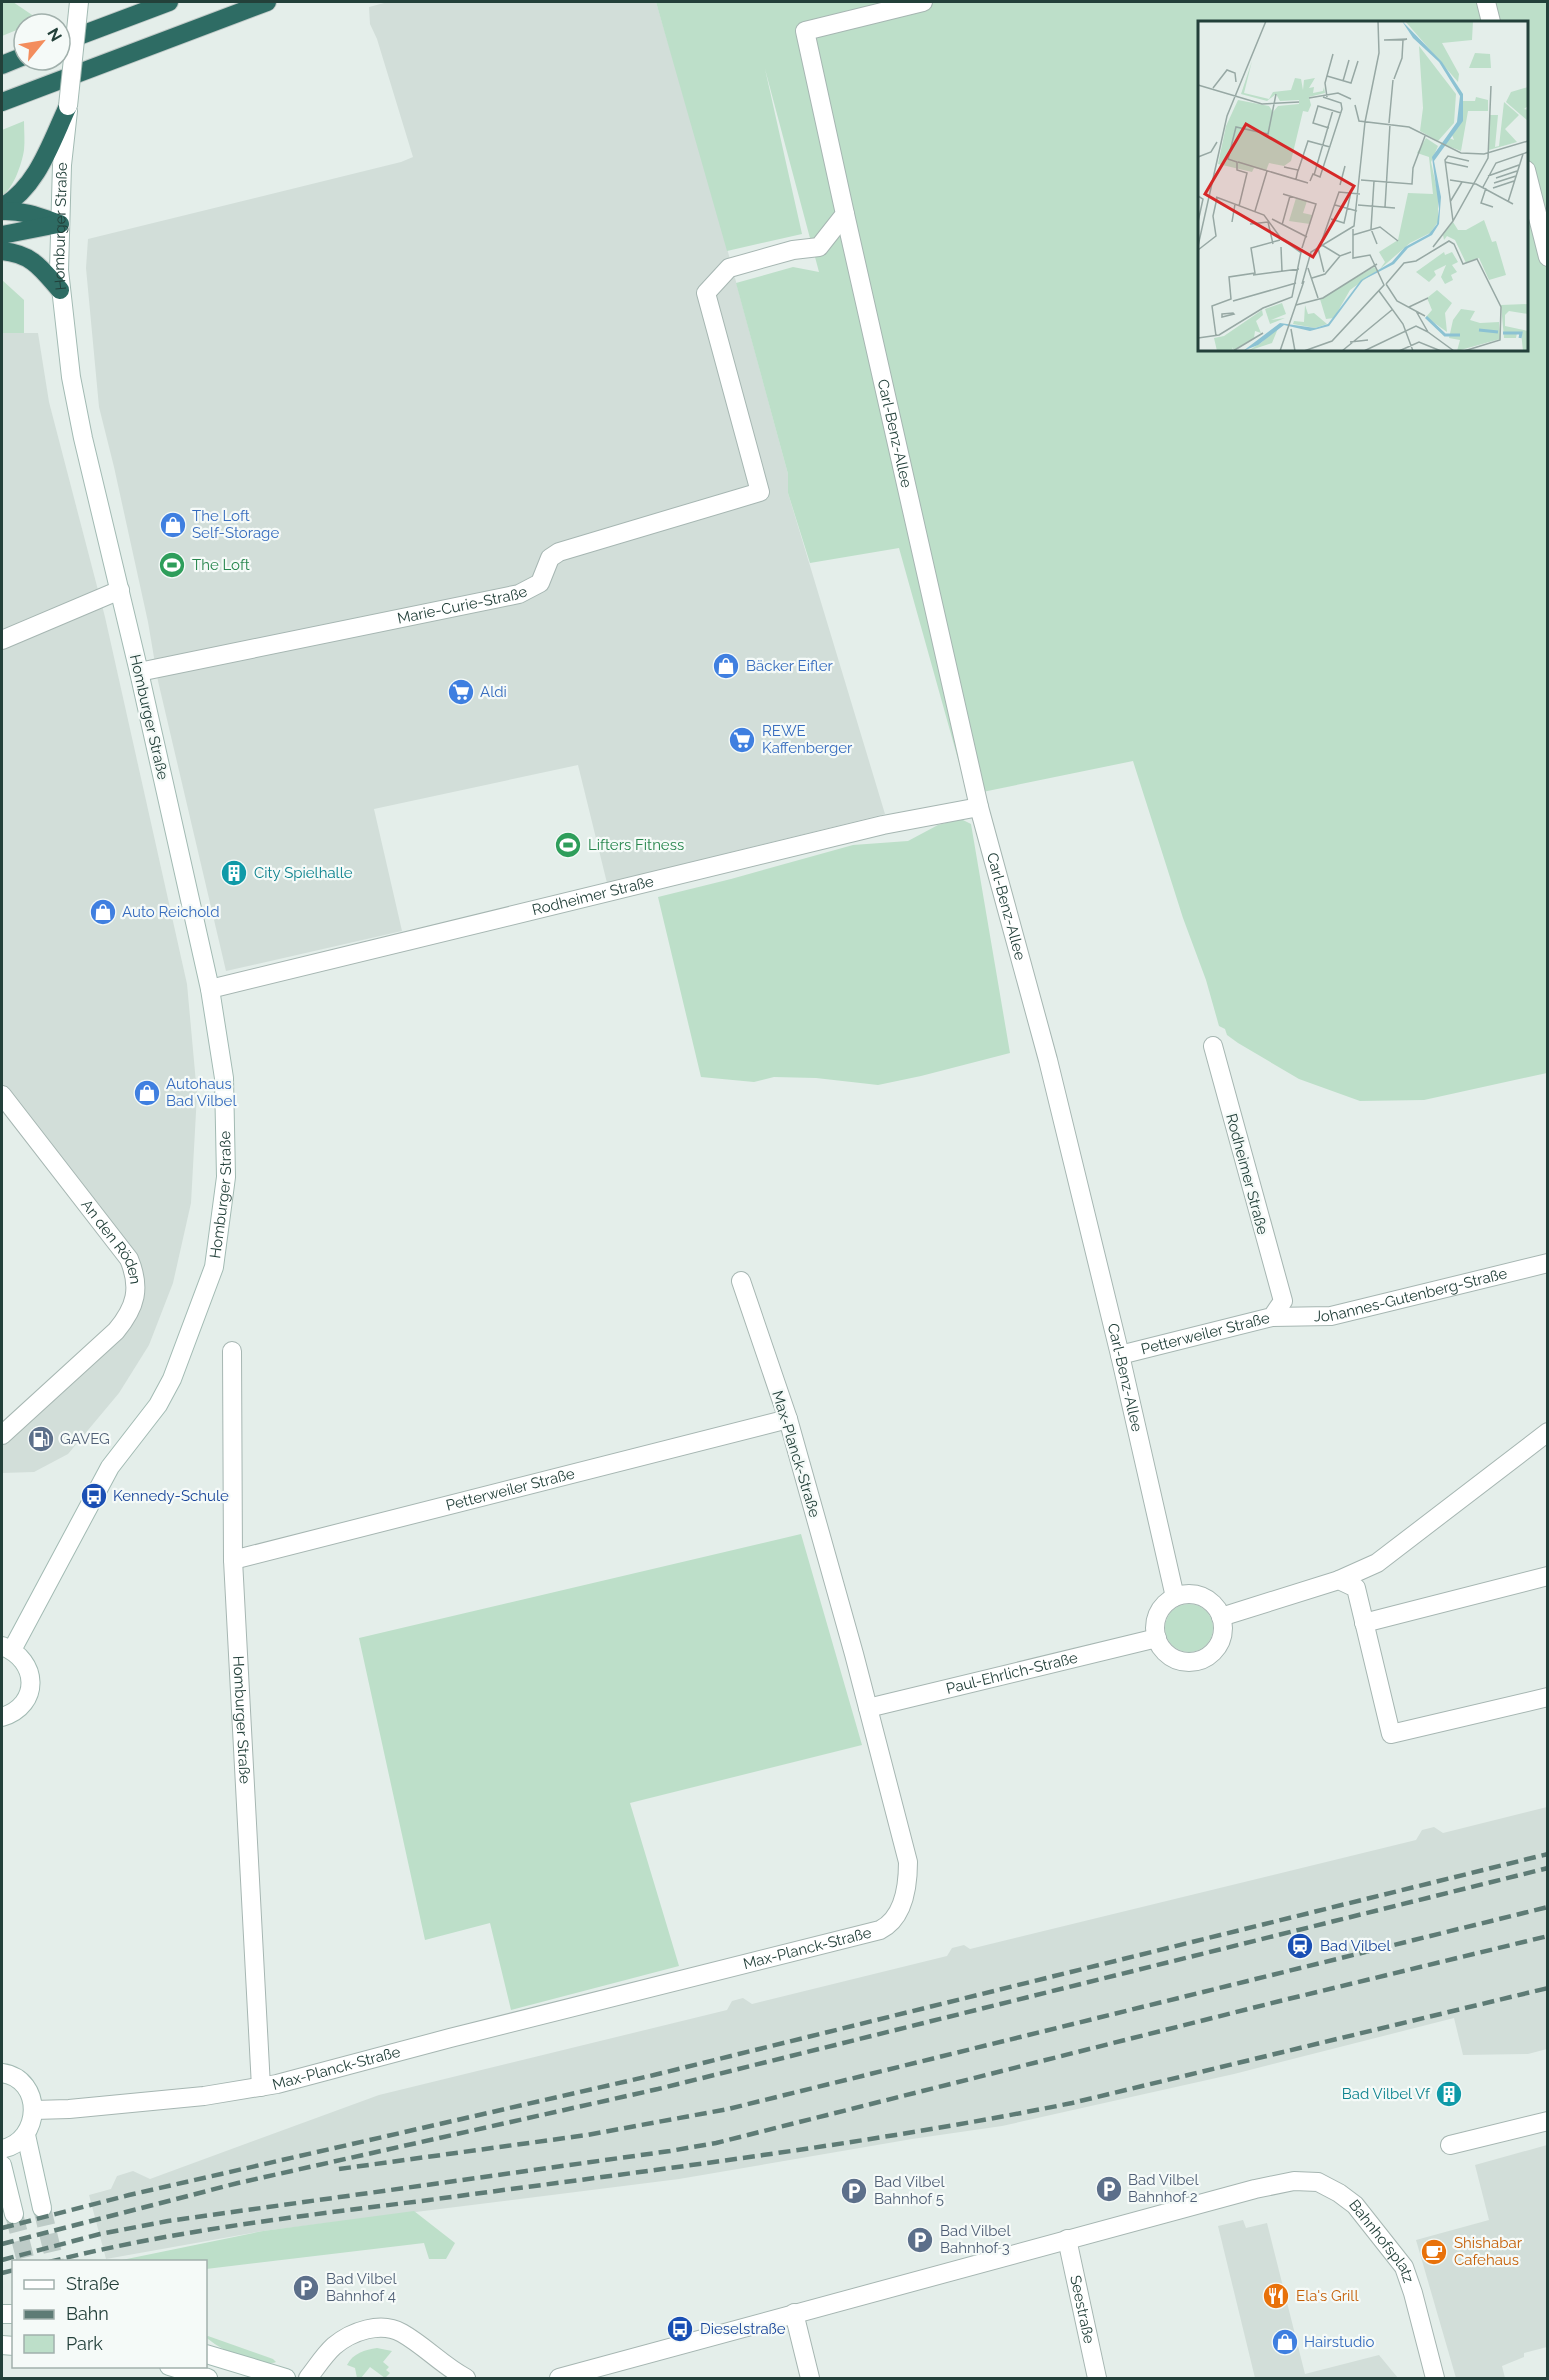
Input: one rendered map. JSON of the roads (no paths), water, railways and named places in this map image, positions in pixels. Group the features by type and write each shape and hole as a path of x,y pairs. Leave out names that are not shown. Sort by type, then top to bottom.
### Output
{"highway":[{"path":"72,38 169,2"},
{"path":"2,102 267,2"},
{"path":"2,209 36,174 68,106"},
{"path":"2,209 31,213 60,224"},
{"path":"2,235 60,224"},
{"path":"2,251 24,255 37,263 60,290"}],"street":[{"name":"Homburger Straße","path":"7,1648 110,1467 158,1405 172,1379 214,1267 226,1178 224,1078 210,989 139,672 83,438 71,377 60,290 60,224 68,106 79,2"},
{"name":"Carl-Benz-Allee","path":"923,2 805,31 980,807 1048,1060 1120,1355 1175,1597"},
{"path":"1486,2 1491,21"},
{"path":"1528,174 1548,257"},
{"name":"Marie-Curie-Straße","path":"139,672 519,594 540,583 550,558 559,552 760,492 706,293 729,268 793,250 819,247 845,214"},
{"path":"2,640 120,590"},
{"name":"Rodheimer Straße","path":"210,989 871,828 980,807"},
{"name":"Rodheimer Straße","path":"1213,1046 1282,1301"},
{"name":"An den Röden","path":"2,1095 129,1259 134,1271 135,1298 131,1310 116,1331 2,1435"},
{"name":"Johannes-Gutenberg-Straße","path":"1272,1317 1331,1316 1548,1263"},
{"name":"Max-Planck-Straße","path":"34,2110 69,2109 204,2096 261,2087 880,1930 891,1924 902,1903 908,1877 908,1862 788,1419 741,1281"},
{"name":"Petterweiler Straße","path":"1120,1355 1272,1317 1282,1301"},
{"name":"Homburger Straße","path":"232,1351 233,1560 261,2087"},
{"name":"Petterweiler Straße","path":"233,1560 788,1419"},
{"path":"1221,1617 1339,1580 1377,1563 1548,1432"},
{"path":"1364,1623 1548,1576"},
{"path":"1339,1580 1356,1588 1391,1734 1548,1697"},
{"path":"1189,1594 1203,1597 1214,1605 1221,1617 1223,1631 1218,1645 1209,1655 1196,1661 1182,1661 1169,1655 1157,1638 1155,1624 1160,1611 1175,1597 1189,1594"},
{"name":"Paul-Ehrlich-Straße","path":"868,1708 1157,1638"},
{"path":"2,1717 13,1713 21,1706 30,1686 27,1665 7,1648"},
{"path":"2,2073 17,2079 26,2088 32,2098 34,2110 32,2123 26,2135 18,2142 2,2149"},
{"path":"1450,2145 1548,2121"},
{"path":"26,2135 42,2208"},
{"path":"2,2165 14,2214"},
{"name":"Bahnhofsplatz","path":"1067,2240 1260,2188 1294,2181 1318,2182 1339,2193 1354,2205 1404,2267 1413,2292 1435,2379"},
{"path":"559,2379 1067,2240"},
{"name":"Seestraße","path":"1067,2240 1097,2379"},
{"path":"794,2313 810,2379"},
{"path":"308,2379 333,2347 366,2329 382,2327 402,2333 451,2371 466,2379"},
{"path":"207,2354 286,2379"},
{"path":"172,2368 201,2377"}],"tunnel":[{"path":"42,2208 55,2260"},
{"path":"14,2214 26,2260"}],"railway":[{"path":"2,2228 129,2195 654,2075 1548,1854"},
{"path":"2,2244 238,2183 658,2089 1548,1868"},
{"path":"339,2169 587,2135 728,2109 1548,1907"},
{"path":"2,2260 100,2234 168,2221 716,2143 1548,1936"},
{"path":"58,2260 143,2241 238,2225 751,2157 992,2118 1072,2103 1548,1988"},
{"path":"2,2273 12,2270"}],"place":[{"name":"The Loft Self-Storage","path":"173,525"},
{"name":"The Loft","path":"172,565"},
{"name":"Bäcker Eifler","path":"726,666"},
{"name":"Aldi","path":"461,692"},
{"name":"REWE Kaffenberger","path":"742,740"},
{"name":"Lifters Fitness","path":"568,845"},
{"name":"City Spielhalle","path":"234,873"},
{"name":"Auto Reichold","path":"103,912"},
{"name":"Autohaus Bad Vilbel","path":"147,1093"},
{"name":"GAVEG","path":"41,1439"},
{"name":"Kennedy-Schule","path":"94,1496"},
{"name":"Bad Vilbel","path":"1300,1946"},
{"name":"Bad Vilbel Vf","path":"1449,2094"},
{"name":"Bad Vilbel Bahnhof 2","path":"1109,2189"},
{"name":"Bad Vilbel Bahnhof 5","path":"854,2191"},
{"name":"Bad Vilbel Bahnhof 3","path":"920,2240"},
{"name":"Shishabar Cafehaus","path":"1434,2252"},
{"name":"Bad Vilbel Bahnhof 4","path":"306,2288"},
{"name":"Ela's Grill","path":"1276,2296"},
{"name":"Dieselstraße","path":"680,2329"},
{"name":"Hairstudio","path":"1285,2342"}]}
